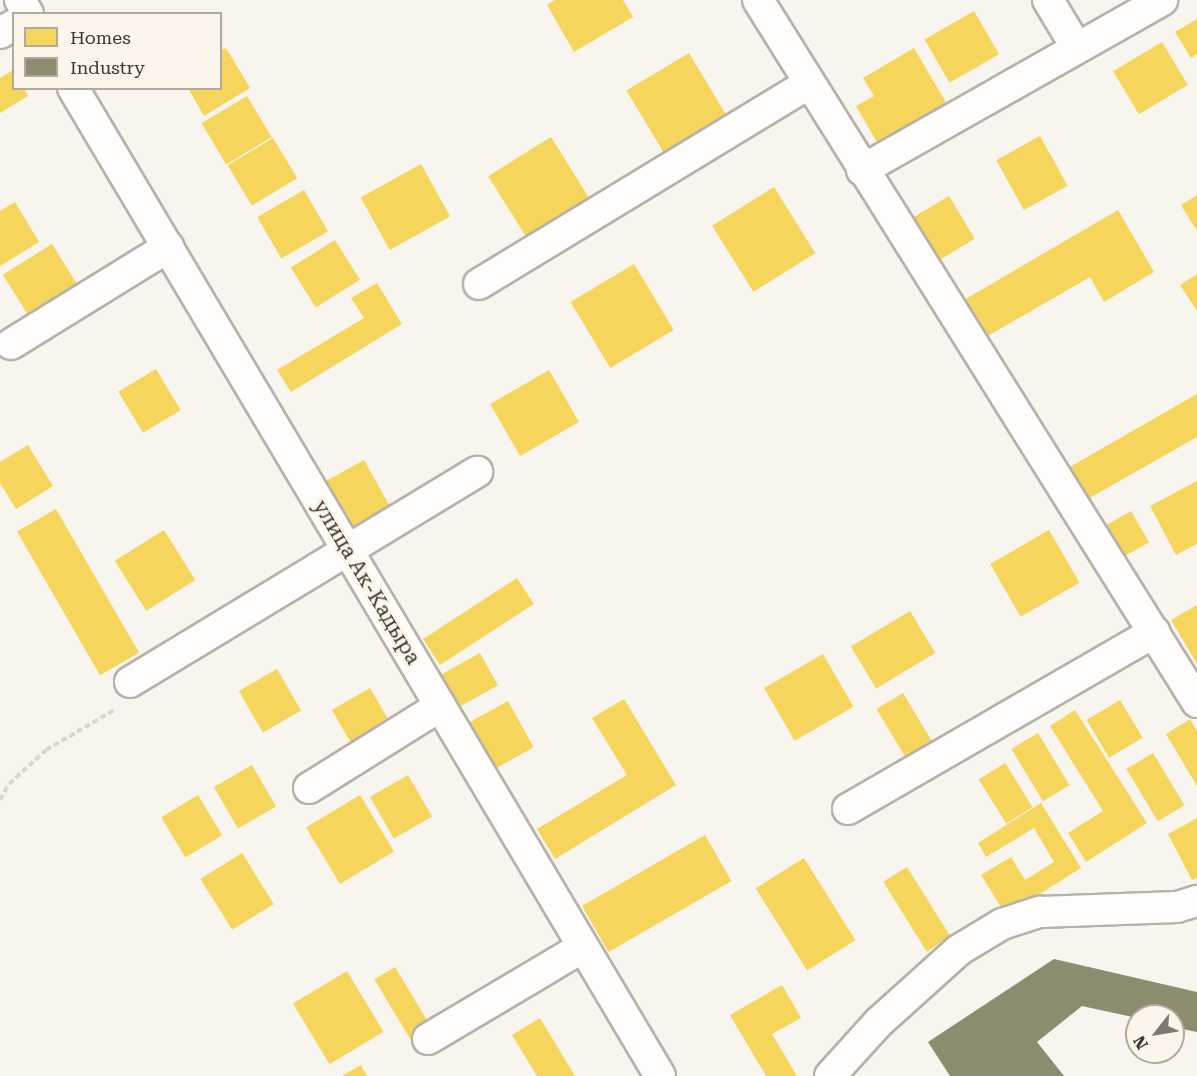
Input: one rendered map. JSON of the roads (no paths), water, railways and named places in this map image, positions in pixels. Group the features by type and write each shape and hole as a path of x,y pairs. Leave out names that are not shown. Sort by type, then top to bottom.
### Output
{"street":[{"path":"758,0 808,84 1197,702"},
{"path":"1048,0 1077,48"},
{"path":"862,170 1162,0"},
{"path":"479,284 808,84"},
{"name":"улица Ак-Кадыра","path":"74,90 660,1076"},
{"path":"11,344 168,247"},
{"path":"130,682 346,548 477,472"},
{"path":"848,808 1154,632"},
{"path":"309,788 440,706"},
{"path":"830,1076 879,1022 958,950 1002,924 1040,912 1177,907 1197,901"},
{"path":"428,1039 583,947"}]}
